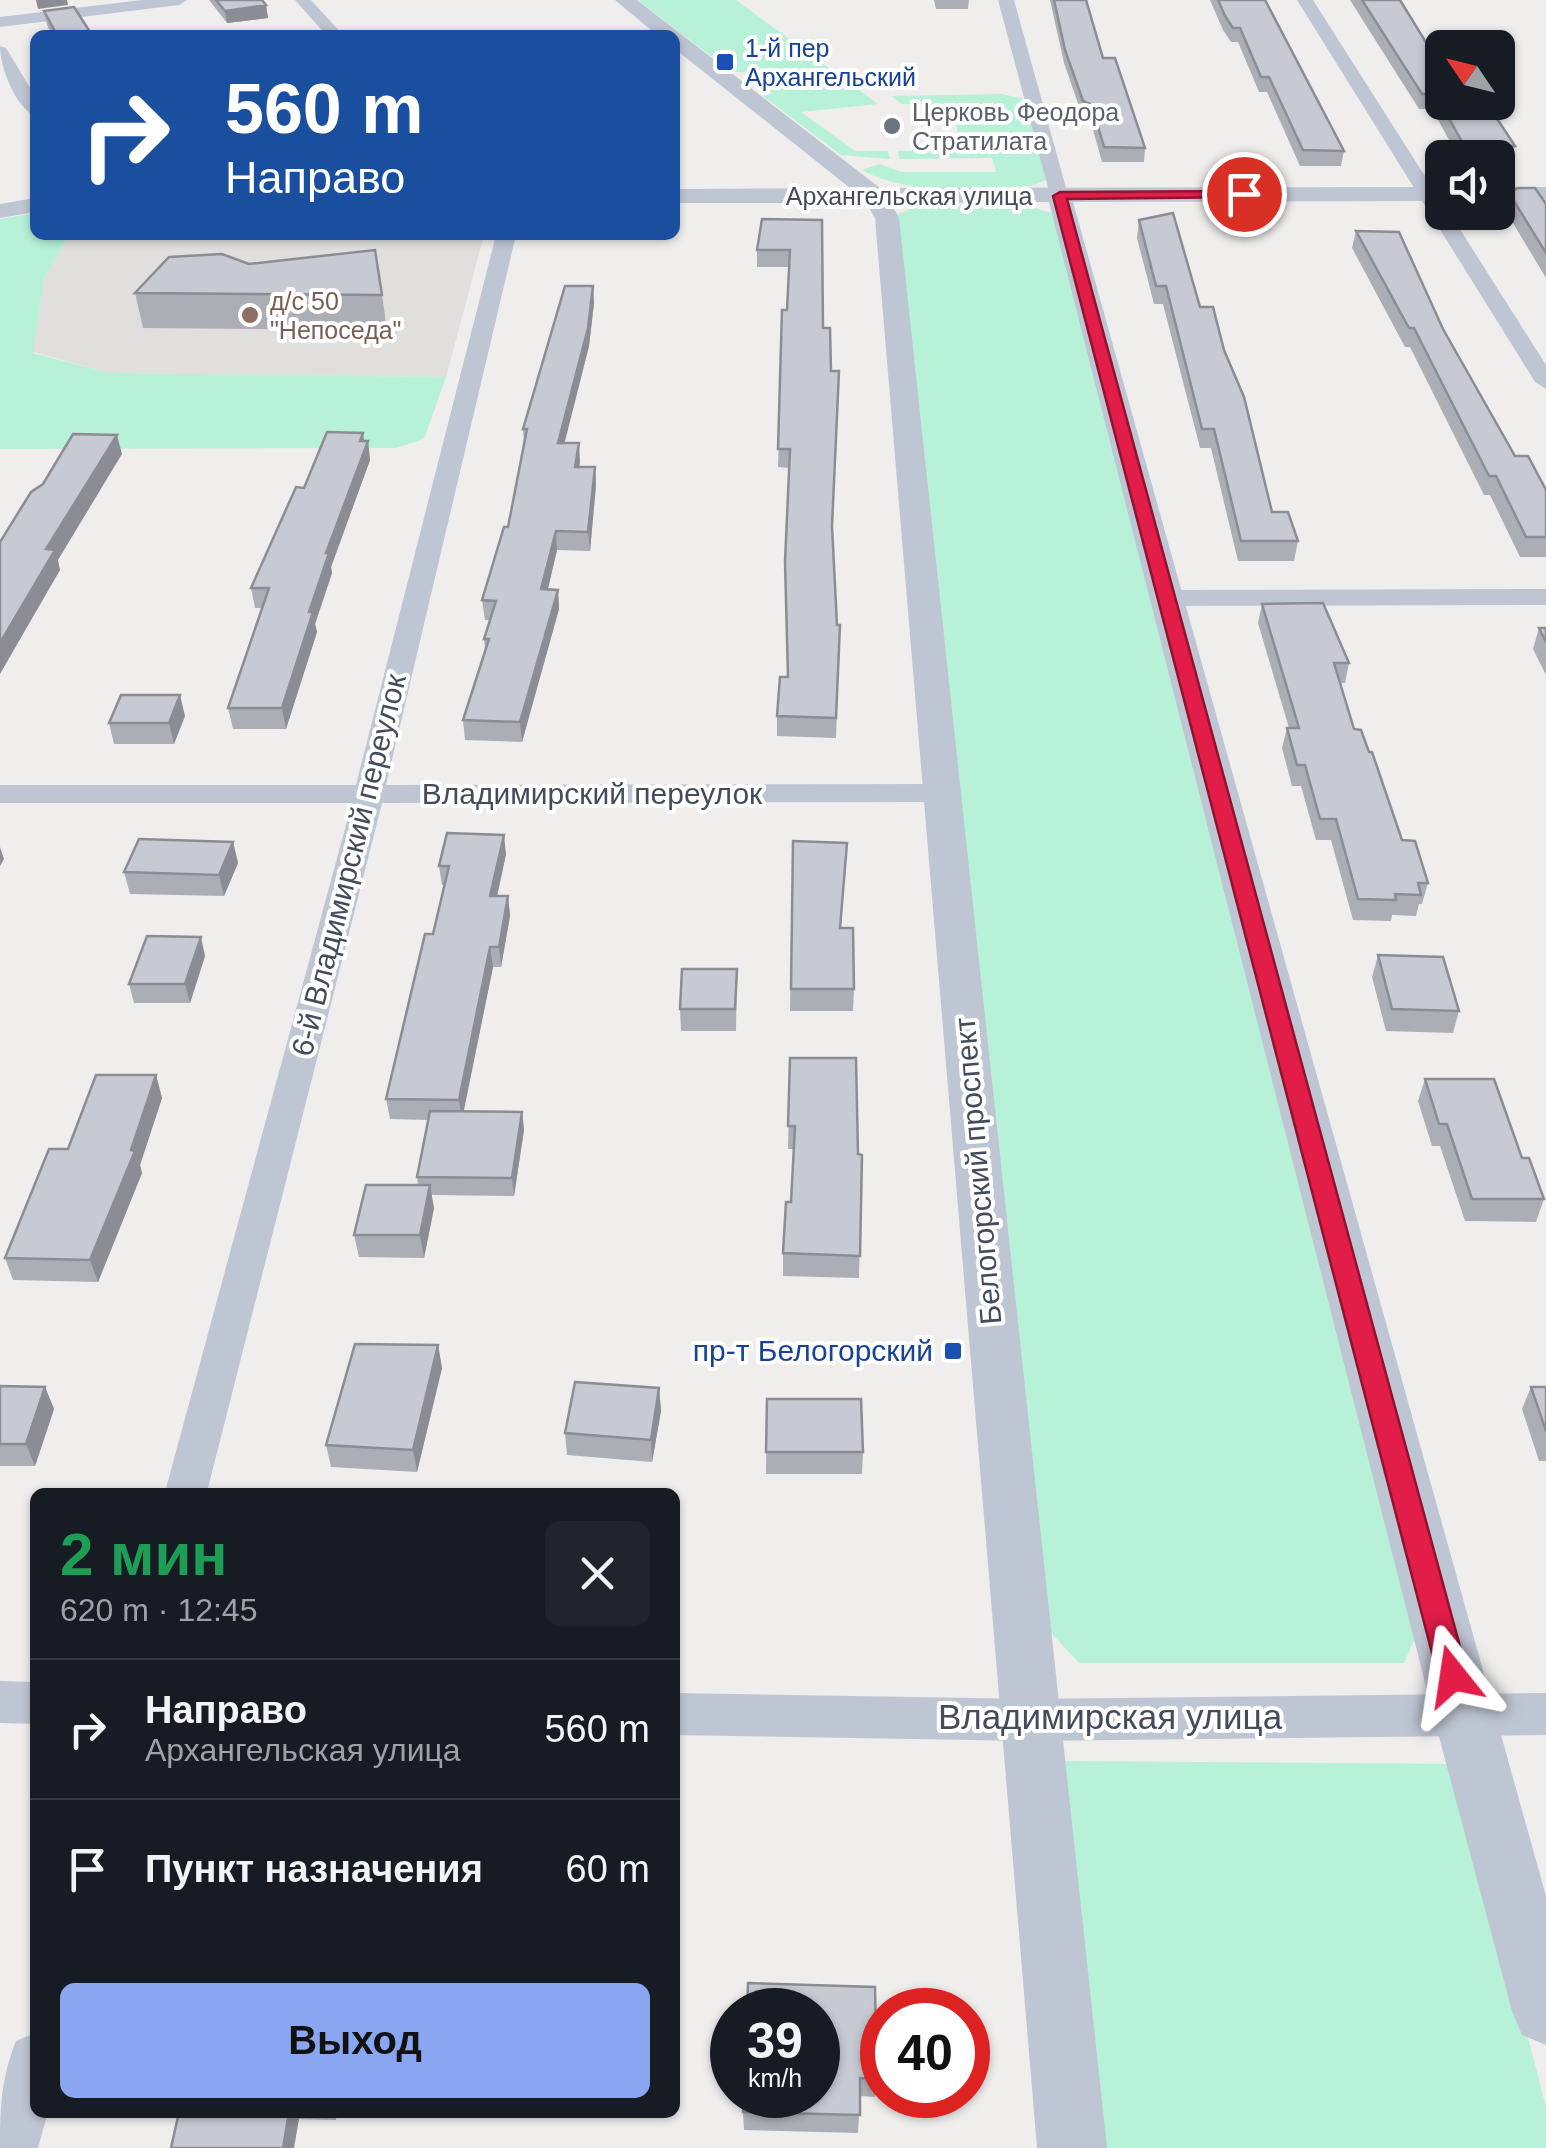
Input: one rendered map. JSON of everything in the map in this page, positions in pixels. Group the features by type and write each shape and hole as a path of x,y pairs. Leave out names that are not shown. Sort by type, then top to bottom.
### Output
{"street":[{"path":"0,22 179,0"},
{"path":"303,0 330,30"},
{"path":"625,0 663,30"},
{"path":"1006,0 1463,1714 1546,2011"},
{"path":"1305,0 1425,178"},
{"path":"680,43 875,196"},
{"path":"0,51 30,102"},
{"name":"Архангельская улица","path":"680,196 1425,194"},
{"path":"1515,194 1546,194"},
{"name":"Белогорский проспект","path":"875,196 887,218 1072,2148"},
{"path":"0,210 30,206"},
{"path":"1457,230 1546,382"},
{"name":"6-й Владимирский переулок","path":"187,1488 369,794 505,240"},
{"path":"1168,598 1546,597"},
{"name":"Владимирский переулок","path":"0,794 944,793"},
{"path":"0,1702 30,1702"},
{"name":"Владимирская улица","path":"680,1714 1028,1720 1546,1714"},
{"path":"11,2148 30,2078"}],"shaded area":[{"name":"д/с 50 \"Непоседа\"","path":"67,240 483,240 446,377 110,373 33,352 44,278"}],"green space":[{"path":"638,0 736,0 878,104 801,112 855,151 888,151 890,159 841,155 763,96 772,94 768,86 785,81 772,72 730,72 726,69 734,63 712,57"},
{"path":"1002,94 1024,99 1035,135 1031,138 959,140 953,105 902,104 891,96"},
{"path":"1032,148 1040,152 1046,180 1031,186 923,187 901,184 862,170 880,164 901,172 996,172 992,158 899,159 898,151"},
{"path":"1024,204 1053,214 1418,1631 1404,1663 1079,1663 1042,1623 896,215 918,206"},
{"path":"30,214 30,240 67,240 44,278 33,353 110,373 446,377 424,439 396,448 0,449 0,219"},
{"path":"1055,1761 1457,1764 1546,2107 1546,2148 1097,2148"}],"building":[{"path":"216,0 262,0 266,5 225,11"},
{"path":"1054,0 1086,0 1103,58 1115,58 1145,148 1104,147 1092,105 1083,101 1065,50"},
{"path":"1218,0 1265,0 1344,151 1303,150 1269,77 1261,77 1240,28 1233,28"},
{"path":"1362,0 1400,0 1425,41 1422,94"},
{"path":"74,7 89,30 54,30 44,11"},
{"path":"1450,120 1498,120 1511,140 1461,140"},
{"path":"1535,188 1546,204 1546,253 1515,203 1515,190"},
{"path":"1173,213 1200,307 1213,307 1224,350 1244,397 1272,512 1288,512 1298,541 1241,541 1214,429 1202,429 1166,286 1156,286 1139,220"},
{"path":"762,219 822,220 823,328 830,328 831,371 839,371 832,526 840,625 836,718 777,716 780,677 788,677 785,562 790,449 778,449 782,310 787,310 790,250 757,250"},
{"path":"1356,231 1399,232 1443,329 1515,456 1528,456 1546,490 1546,537 1526,537 1496,476 1489,476 1414,328 1409,328"},
{"path":"375,250 382,295 135,293 169,257 222,254 249,264"},
{"path":"565,286 593,286 588,328 558,443 579,443 575,467 595,467 588,532 556,531 541,589 558,590 520,722 463,720 489,639 484,639 496,601 482,600 504,527 508,527 527,429 523,429"},
{"path":"327,432 363,433 360,441 368,441 326,553 309,612 313,612 282,708 228,708 269,588 251,588 296,487 304,488"},
{"path":"73,434 117,435 46,549 55,550 0,643 0,542 31,492 43,484"},
{"path":"1323,603 1349,663 1334,663 1354,729 1361,730 1372,752 1402,840 1415,841 1428,883 1418,883 1421,895 1395,894 1396,900 1358,899 1336,819 1320,819 1305,765 1297,765 1287,728 1299,728 1262,604"},
{"path":"121,695 180,695 169,723 109,723"},
{"path":"447,833 504,835 490,896 508,896 499,947 490,947 459,1100 386,1099 425,934 433,934 449,866 439,866"},
{"path":"139,839 233,842 219,875 124,872"},
{"path":"793,841 847,843 840,928 853,928 854,989 791,989"},
{"path":"147,936 201,937 185,984 129,984"},
{"path":"1378,955 1443,957 1459,1011 1392,1009"},
{"path":"682,969 737,969 735,1009 680,1009"},
{"path":"790,1058 856,1058 858,1154 862,1155 860,1256 783,1253 786,1202 791,1202 795,1126 788,1126"},
{"path":"96,1075 156,1075 131,1150 135,1151 90,1260 5,1258 49,1149 68,1149"},
{"path":"1425,1079 1494,1079 1522,1158 1529,1158 1544,1199 1472,1199 1447,1124 1439,1124"},
{"path":"430,1111 522,1112 512,1178 417,1177"},
{"path":"366,1185 430,1185 420,1235 354,1235"},
{"path":"355,1344 438,1345 413,1450 326,1445"},
{"path":"575,1382 659,1388 651,1440 565,1433"},
{"path":"0,1386 45,1387 26,1444 0,1444"},
{"path":"1531,1387 1546,1387 1546,1431"},
{"path":"767,1399 861,1399 863,1452 766,1452"},
{"path":"748,1983 875,1987 860,1988 860,2115 840,2114 840,1988 748,1988"},
{"path":"178,2118 288,2118 283,2148 171,2148"}],"place":[{"name":"1-й пер Архангельский","path":"725,62"},
{"name":"Церковь Феодора Стратилата","path":"892,126"},
{"name":"д/с 50 \"Непоседа\"","path":"250,315"},
{"name":"пр-т Белогорский","path":"953,1351"}],"route":[{"path":"1244,194 1060,196 1062,217 1168,598 1453,1676"}]}
